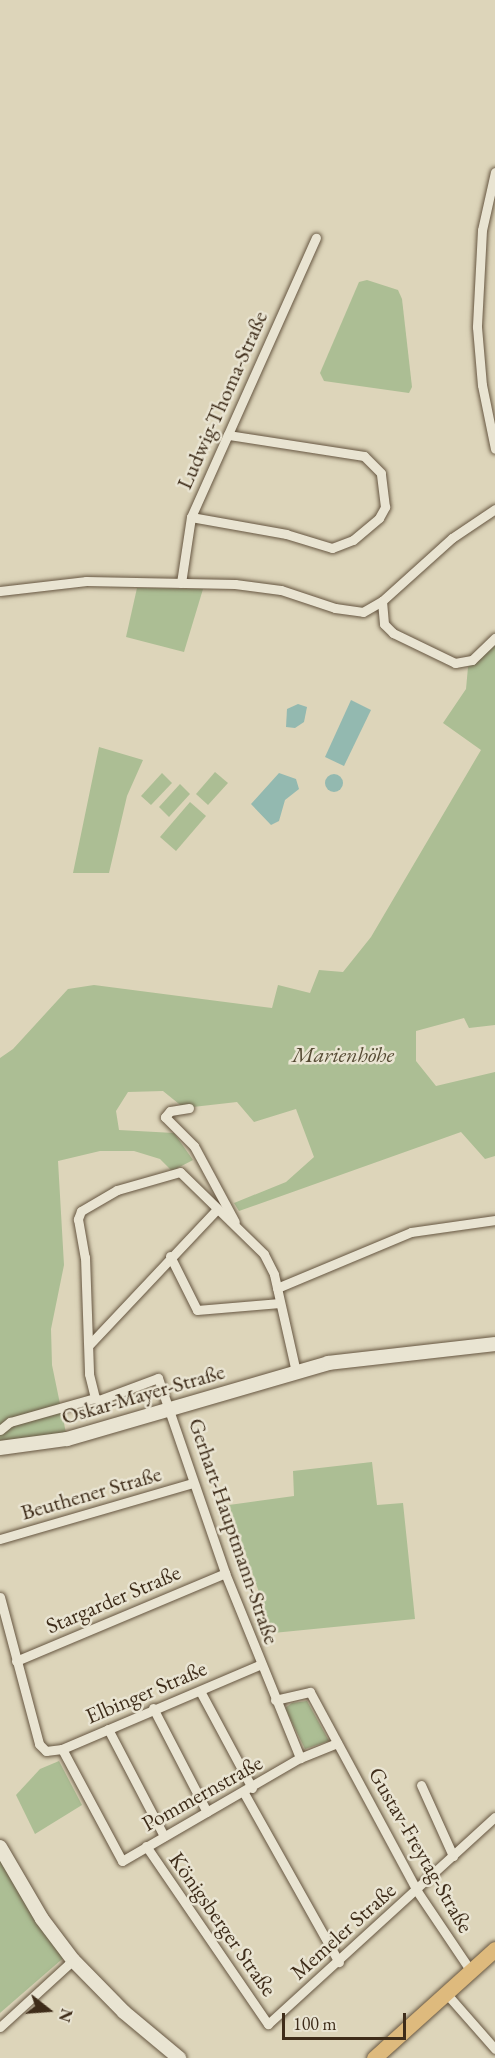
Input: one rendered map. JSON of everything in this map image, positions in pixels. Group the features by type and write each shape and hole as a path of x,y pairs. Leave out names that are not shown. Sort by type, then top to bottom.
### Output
{"main road":[{"name":"Oskar-Mayer-Straße","path":"0,1448 67,1439 328,1363 495,1344"},
{"path":"0,1847 42,1919 73,1960 124,2012 179,2058"},
{"path":"374,2058 495,1949"}],"street":[{"path":"495,172 482,230 478,274 477,345 491,414 495,449"},
{"name":"Ludwig-Thoma-Straße","path":"182,583 191,517 316,238"},
{"path":"191,517 286,534 332,548 353,540 379,518 385,507 381,473 364,456 228,435"},
{"path":"0,591 86,580 235,584 281,590 350,611 363,612 382,601 452,538 495,509"},
{"path":"382,601 384,624 393,633 455,663 472,660 495,638"},
{"path":"189,1108 170,1110 165,1117 194,1146 237,1227"},
{"path":"0,1430 10,1422 95,1398 89,1374 85,1257 78,1219 81,1211 117,1190 180,1172 216,1210 264,1254 277,1288 296,1372"},
{"path":"89,1345 121,1315 170,1256 216,1210"},
{"path":"277,1288 411,1232 495,1220"},
{"path":"170,1256 197,1310 280,1303"},
{"name":"Gerhart-Hauptmann-Straße","path":"95,1398 99,1400 158,1378 172,1410 193,1483 259,1665 300,1758"},
{"name":"Beuthener Straße","path":"0,1539 193,1483"},
{"name":"Stargarder Straße","path":"16,1661 225,1573"},
{"path":"0,1596 16,1661"},
{"name":"Elbinger Straße","path":"16,1661 39,1744 46,1751 62,1749 153,1708 200,1691 259,1665"},
{"path":"200,1691 248,1791 339,1962"},
{"name":"Gustav-Freytag-Straße","path":"275,1700 310,1692 417,1891 470,1970"},
{"path":"153,1708 207,1812"},
{"path":"108,1728 164,1836"},
{"name":"Pommernstraße","path":"62,1749 122,1861 248,1791 300,1758 338,1746"},
{"path":"421,1785 453,1856"},
{"name":"Memeler Straße","path":"268,2024 417,1891 495,1817"},
{"name":"Königsberger Straße","path":"146,1846 268,2024"},
{"path":"0,2027 73,1960"},
{"path":"445,1992 495,2049"}],"green space":[{"path":"367,280 398,290 402,299 412,387 409,393 324,381 320,373 359,282"},
{"path":"137,588 203,589 184,652 126,637"},
{"name":"Marienhöhe","path":"495,643 495,1025 469,1028 464,1018 416,1031 416,1061 436,1086 495,1072 495,1156 485,1159 461,1132 239,1211 234,1203 286,1182 314,1157 296,1109 254,1122 237,1102 184,1108 163,1091 128,1092 116,1111 119,1130 174,1133 193,1160 172,1171 160,1159 134,1151 100,1151 58,1161 64,1265 51,1329 52,1365 66,1433 0,1441 0,1058 13,1049 68,989 94,985 272,1008 278,985 310,993 319,970 343,972 371,937 481,750 443,723 466,689 468,667"},
{"path":"99,747 143,760 127,796 109,873 73,873"},
{"path":"215,772 228,783 208,805 196,794"},
{"path":"162,773 172,783 151,805 141,796"},
{"path":"180,784 190,794 169,817 159,807"},
{"path":"190,802 206,816 176,851 160,837"},
{"path":"372,1462 377,1505 403,1503 415,1619 273,1633 229,1505 294,1496 293,1471"},
{"path":"307,1701 329,1741 305,1749 285,1708 292,1703"},
{"path":"59,1761 82,1805 35,1834 16,1795 40,1769"},
{"path":"0,1842 68,1954 0,2013"}],"water":[{"path":"351,700 371,710 344,766 325,757"},
{"path":"298,704 307,707 304,722 295,728 286,727 287,709"},
{"path":"279,773 296,779 299,789 285,800 279,821 271,825 251,804"},
{"path":"334,774 340,777 343,783 340,789 334,792 328,789 325,783 328,777"}]}
